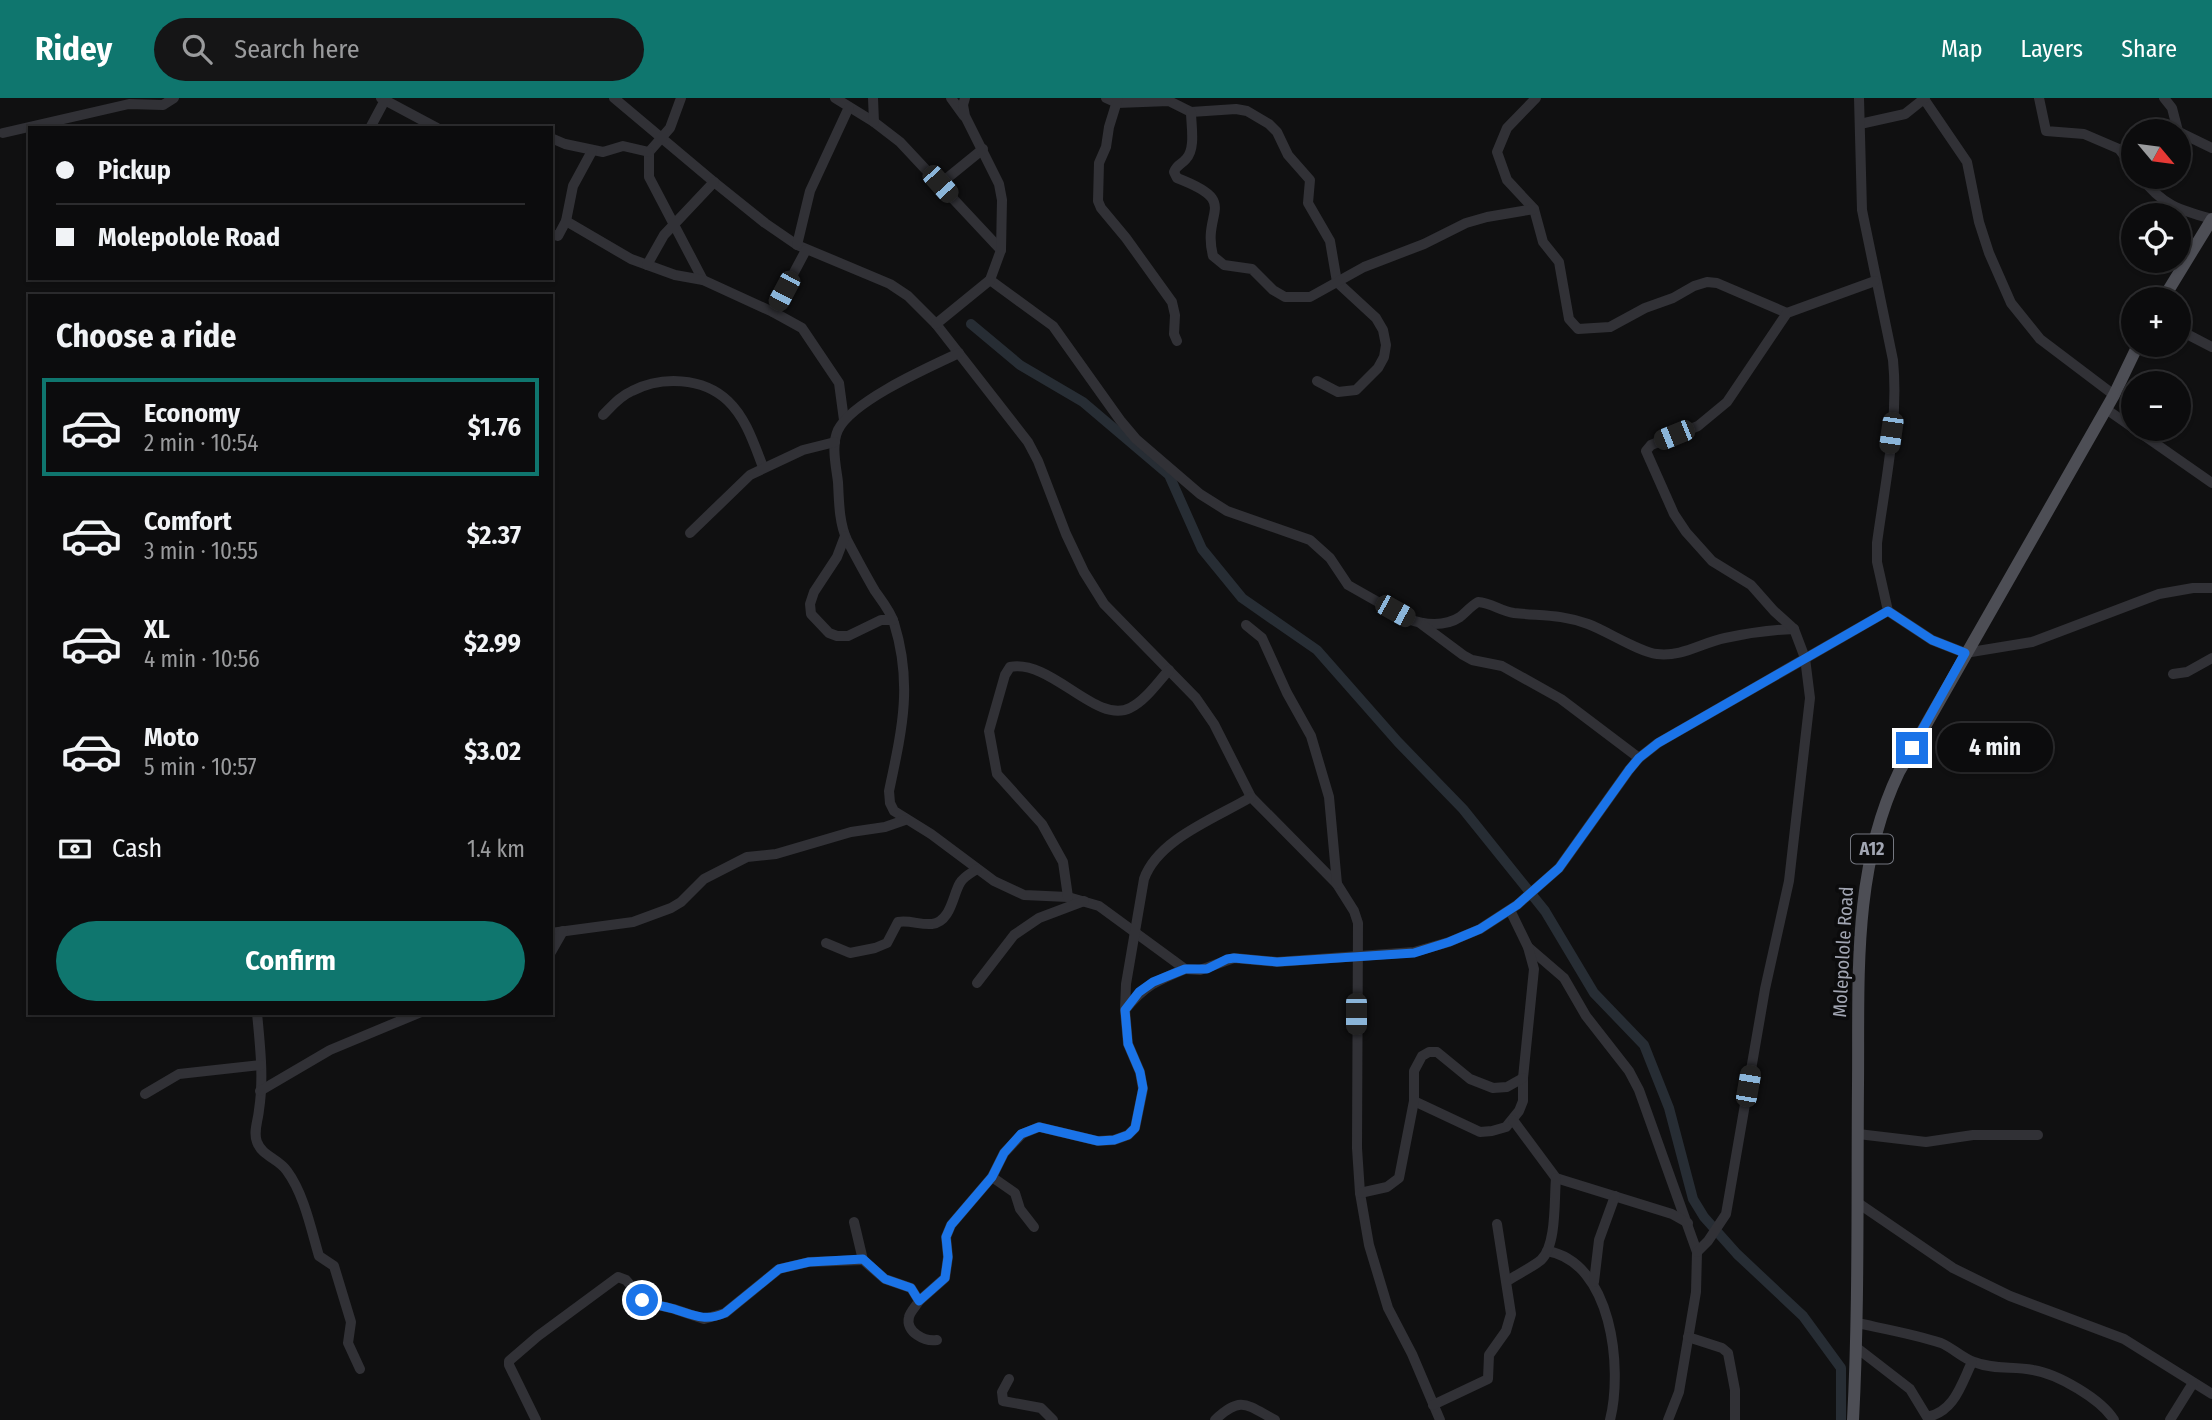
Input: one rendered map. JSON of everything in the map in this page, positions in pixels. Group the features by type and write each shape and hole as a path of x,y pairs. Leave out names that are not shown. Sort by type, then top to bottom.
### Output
{"main road":[{"path":"2170,287 2212,219"},
{"name":"Molepolole Road","path":"1853,1420 1857,1349 1859,965 1863,900 1880,816 1899,772 2106,409 2132,357"}],"street":[{"path":"33,126 128,104 163,105 174,98"},
{"path":"614,98 765,223 801,248 890,284 908,296 936,324 1028,442 1084,572 1104,604 1206,711 1251,797 1337,884 1354,911 1358,923 1359,958 1356,1068 1360,1192 1369,1245 1388,1308 1412,1354 1440,1420"},
{"path":"681,98 676,118 649,152 649,177 703,280"},
{"path":"835,98 900,142 1001,250"},
{"path":"873,98 874,122"},
{"path":"936,324 990,281 1001,250 1002,200 999,184 965,116 951,98"},
{"path":"965,98 965,116"},
{"path":"1106,98 1184,102 1191,112 1190,153 1174,172 1177,178 1210,193 1215,200 1210,247 1217,261 1224,265 1252,269 1273,290 1285,297 1310,297 1364,267 1424,244 1466,223 1534,209"},
{"path":"1536,98 1507,128 1497,152 1507,180 1534,209 1543,242 1559,262 1569,318 1577,329 1610,327 1645,308 1707,282 1717,283 1787,313"},
{"path":"1859,98 1862,210 1896,382 1877,543 1877,562 1888,611 1932,640 1965,653 2032,642 2160,594 2193,588 2212,588"},
{"path":"2039,98 2046,131 2084,134 2121,152"},
{"path":"2164,98 2172,108 2175,119"},
{"path":"371,126 383,99 429,126"},
{"path":"1860,124 1905,114 1924,99 1967,162 1979,222 2011,303 2040,339 2114,394"},
{"path":"1117,100 1106,147 1099,163 1098,201 1172,302 1177,341"},
{"path":"773,312 801,248 810,191 849,107"},
{"path":"1191,112 1236,109 1247,111 1277,132 1292,161 1310,180 1308,204 1330,241 1337,282 1376,318 1383,330 1384,357 1378,368 1356,390 1339,392 1317,381"},
{"path":"3,133 28,127"},
{"path":"2191,138 2212,148"},
{"path":"553,139 603,152 623,146 649,152"},
{"path":"940,184 983,149"},
{"path":"553,235 558,236 566,221 573,187 592,150"},
{"path":"647,265 661,240 714,182"},
{"path":"2150,189 2167,204 2181,211 2212,219"},
{"path":"566,221 631,259 675,275 703,280 798,325 806,332 839,383 844,420"},
{"path":"990,281 1053,326 1119,420 1136,439 1200,494 1227,511 1310,540 1330,558 1348,585 1419,623 1472,660 1502,666 1561,699 1639,758"},
{"path":"1697,1252 1726,1214 1765,989 1789,881 1810,698 1805,658 1794,629 1751,585 1712,561 1686,532 1674,514 1646,451 1651,445 1698,426 1727,402 1787,313 1875,281"},
{"path":"2191,336 2212,347"},
{"path":"958,353 896,383 844,420 835,442 839,505 845,536 893,620 905,678 905,715 889,791 890,803 894,811 905,820 931,834 1008,889 1024,895 1085,900 1107,911 1185,969"},
{"path":"603,415 632,390 676,380 701,386 727,400 737,412 747,428 763,467"},
{"path":"2106,409 2212,483"},
{"path":"690,533 742,481 763,467 803,450 835,442"},
{"path":"845,536 837,557 814,593 810,604 811,614 829,634 837,636 848,636 881,620 893,620"},
{"path":"1419,623 1439,624 1450,621 1478,602 1513,613 1547,614 1572,619 1612,634 1644,651 1661,654 1688,651 1726,637 1794,629"},
{"path":"1125,1010 1139,992 1153,982 1185,969 1207,969 1234,958 1277,962 1414,953 1480,929 1544,883 1568,858 1639,758 1658,743 1888,611"},
{"path":"1246,625 1262,638 1287,693 1311,736 1329,797 1337,884"},
{"path":"2173,674 2187,671 2212,658"},
{"path":"1068,897 1063,862 1042,824 997,774 989,731 1005,675 1010,667 1026,666 1060,680 1079,697 1119,711 1129,709 1139,702 1169,670"},
{"path":"937,1340 920,1338 909,1324 909,1316 919,1301 945,1278 948,1257 947,1230 992,1177 1004,1153 1021,1134 1032,1129 1051,1129 1098,1141 1121,1137 1135,1128 1143,1088 1140,1072 1128,1044 1126,984 1140,894 1148,869 1163,850 1251,797"},
{"path":"553,933 621,925 681,902 704,879 747,857 776,854 851,832 885,827 905,820"},
{"path":"825,943 850,953 887,943 898,922 907,920 937,923 951,908 961,880 977,869"},
{"path":"977,983 1014,935 1039,918 1085,900"},
{"path":"1414,1101 1480,1132 1492,1132 1506,1127 1513,1120 1522,1101 1534,969 1514,907"},
{"path":"553,949 563,932"},
{"path":"1528,947 1564,978 1586,1016 1629,1071 1639,1090 1697,1252 1696,1292 1679,1392 1668,1420"},
{"path":"257,1015 261,1065 254,1134 262,1151 287,1170 305,1211 319,1256 334,1266 351,1322 348,1343 360,1368"},
{"path":"260,1091 330,1050 414,1015"},
{"path":"1360,1192 1387,1187 1399,1178 1414,1101 1414,1071 1422,1056 1437,1052 1470,1079 1493,1088 1507,1087 1523,1078"},
{"path":"145,1094 179,1074 261,1065"},
{"path":"1513,1120 1556,1178 1672,1214 1688,1223"},
{"path":"1858,1134 1926,1142 1973,1135 2038,1135"},
{"path":"992,1177 1015,1193 1020,1209 1034,1227"},
{"path":"1507,1281 1540,1260 1547,1251 1552,1231 1556,1178"},
{"path":"1610,1420 1615,1373 1607,1320 1594,1282 1599,1240 1615,1196"},
{"path":"1858,1203 1953,1268 2010,1296 2136,1345 2212,1394"},
{"path":"854,1222 863,1259 885,1279 911,1288 919,1301"},
{"path":"1433,1405 1488,1379 1489,1354 1510,1321 1511,1305 1497,1224"},
{"path":"1547,1251 1568,1258 1594,1282"},
{"path":"536,1420 509,1361 538,1336 618,1277 626,1280 645,1303 704,1319 725,1313 779,1269 809,1262 863,1259"},
{"path":"1857,1323 1945,1345 1972,1362 1997,1368 2029,1369 2056,1377 2108,1410 2114,1420"},
{"path":"1688,1337 1722,1348 1728,1353 1735,1390 1735,1420"},
{"path":"1857,1349 1910,1389 1927,1418 1938,1415 1952,1403 1972,1362"},
{"path":"1009,1379 1002,1392 1003,1401 1041,1408 1053,1420"},
{"path":"2170,1420 2193,1383"},
{"path":"1215,1420 1228,1408 1238,1404 1246,1405 1276,1420"}],"waterway":[{"path":"971,324 1020,365 1083,402 1169,475 1202,549 1242,598 1317,650 1398,742 1463,809 1545,911 1594,993 1644,1045 1669,1108 1693,1199 1704,1217 1737,1254 1803,1316 1841,1368 1841,1420"}],"route":[{"path":"642,1300 704,1319 715,1318 725,1313 779,1269 809,1262 863,1259 885,1279 911,1288 919,1301 945,1278 948,1267 947,1230 992,1177 999,1160 1021,1134 1039,1127 1098,1141 1114,1140 1128,1135 1135,1128 1143,1088 1140,1072 1128,1044 1125,1010 1139,992 1153,982 1185,969 1207,969 1234,958 1277,962 1414,953 1480,929 1517,905 1559,868 1629,770 1658,743 1888,611 1916,632 1965,653 1912,748"}]}
